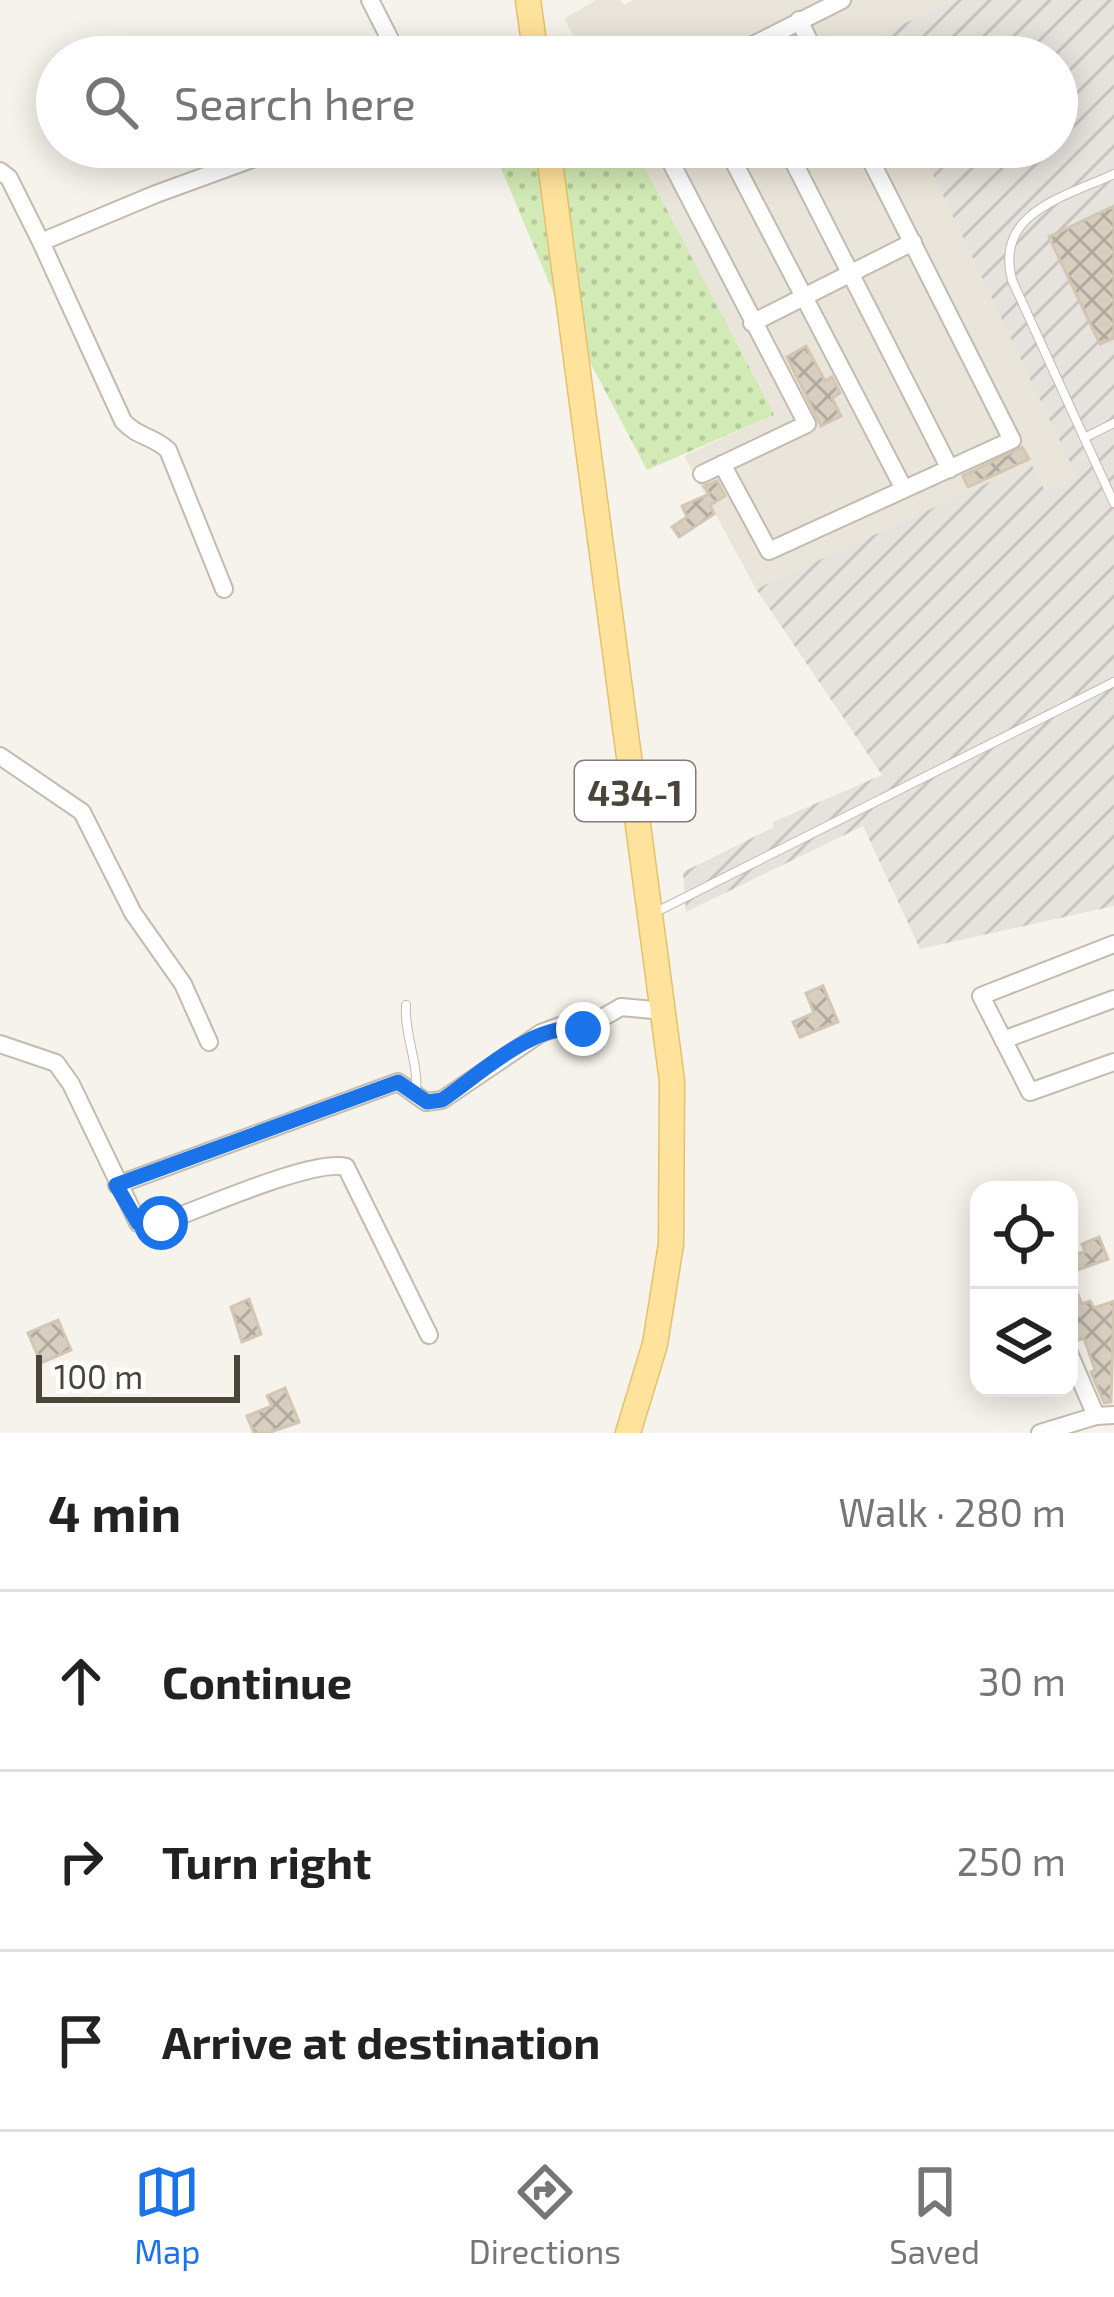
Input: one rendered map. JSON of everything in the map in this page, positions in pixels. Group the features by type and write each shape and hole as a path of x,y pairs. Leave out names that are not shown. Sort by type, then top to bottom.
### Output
{"main road":[{"path":"528,0 533,36"},
{"name":"434-1","path":"551,168 673,1081 671,1244 656,1344 628,1433"}],"street":[{"path":"370,0 388,36"},
{"path":"770,36 842,0"},
{"path":"799,20 807,36"},
{"path":"41,242 231,168"},
{"path":"674,168 806,424 702,474"},
{"path":"737,168 904,489"},
{"path":"797,168 950,469"},
{"path":"722,464 769,551 1012,440 875,168"},
{"path":"0,171 9,178 41,242 123,422 134,434 155,438 168,450 224,589"},
{"path":"752,323 913,242"},
{"path":"0,756 82,812 133,913 183,985 209,1042"},
{"path":"1114,944 981,996 1030,1092 1114,1062"},
{"path":"1003,1040 1114,999"},
{"path":"116,1185 398,1082 427,1102 442,1100 560,1026 583,1029 621,1007 664,1011"},
{"path":"0,1044 56,1063 71,1084 138,1223 149,1226 300,1173 336,1164 346,1167 429,1335"},
{"path":"1040,1433 1105,1415 1078,1368"}],"lane":[{"path":"1114,175 1035,212 1010,242 1007,259 1012,280 1114,502"},
{"path":"1084,437 1114,423"},
{"path":"651,914 1114,682"},
{"path":"406,1005 405,1026 418,1070 416,1094"}],"shaded area":[{"path":"596,0 620,0 624,5 633,0 958,0 876,36 574,36 564,19"},
{"path":"958,0 1114,0 1114,906 920,949 863,826 686,912 683,872 774,827 773,822 882,775 756,589 1031,463 1045,491 1078,479 930,168 1078,168 1078,36 875,36"},
{"path":"645,168 930,168 1079,479 1045,492 1031,463 756,589 684,456 773,415"}],"green space":[{"path":"501,168 645,168 774,415 647,470 553,292"}],"building":[{"path":"1114,206 1114,338 1100,344 1049,237"},
{"path":"806,346 825,381 832,377 840,393 832,398 841,416 821,426 787,357"},
{"path":"1022,447 1029,459 968,487 963,476"},
{"path":"717,481 725,496 710,505 714,514 679,537 672,527 687,517 682,506 709,494 704,486"},
{"path":"823,986 838,1022 800,1037 793,1022 814,1013 806,993"},
{"path":"1099,1237 1108,1259 1078,1270 1078,1253 1085,1252 1082,1244"},
{"path":"1078,1295 1082,1304 1090,1301 1094,1308 1114,1301 1111,1402 1104,1403 1084,1338 1078,1340"},
{"path":"249,1299 261,1334 242,1342 231,1307"},
{"path":"58,1320 71,1350 41,1363 28,1333"},
{"path":"285,1388 299,1422 254,1433 247,1416 272,1406 267,1396"}],"route":[{"path":"161,1223 138,1223 116,1185 398,1082 427,1102 442,1100 541,1034 560,1026 583,1029"}]}
